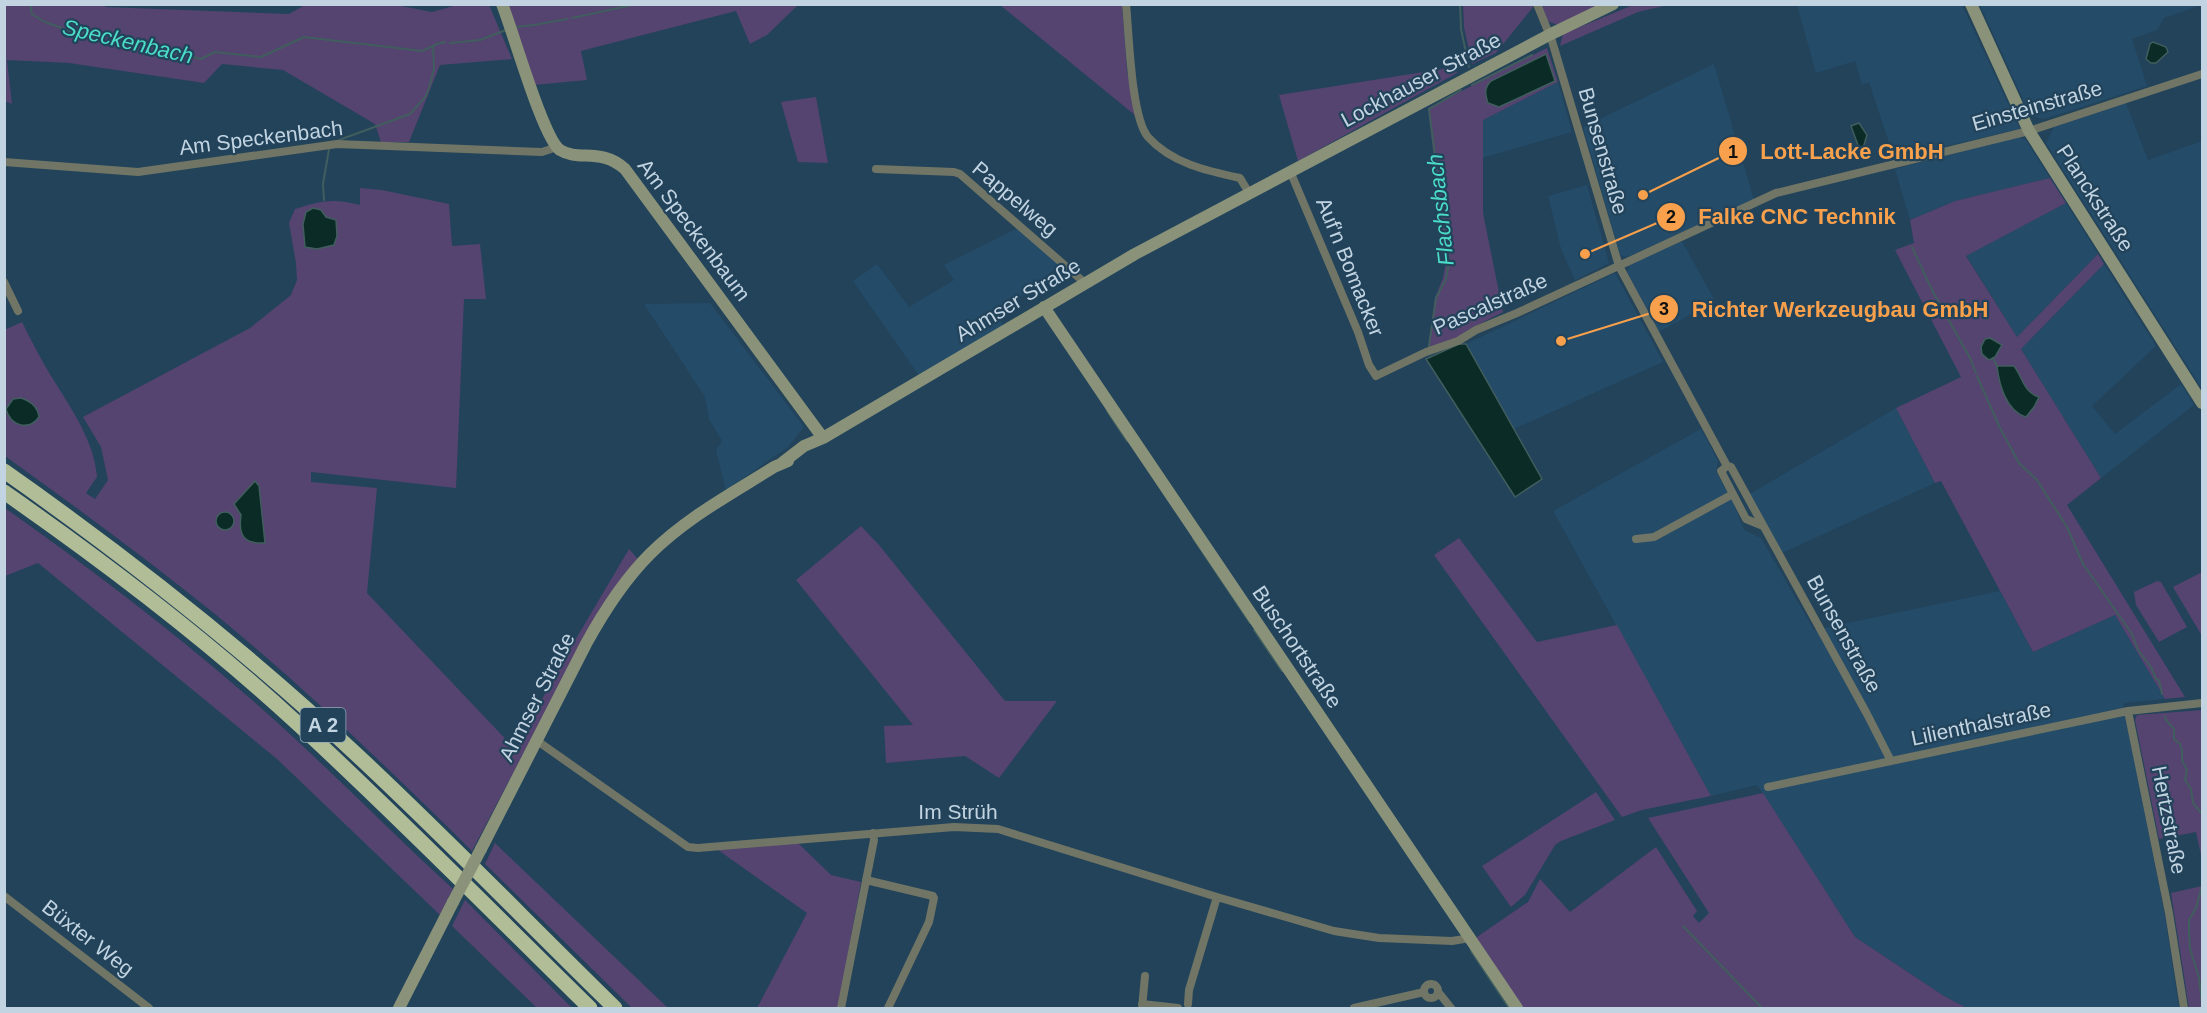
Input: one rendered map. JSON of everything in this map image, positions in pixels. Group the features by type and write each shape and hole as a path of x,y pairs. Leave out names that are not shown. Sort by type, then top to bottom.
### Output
{"highway":[{"name":"A 2","path":"4,471 154,580 357,754 615,1008"},
{"name":"A 2","path":"4,492 167,614 296,722 590,1008"}],"street":[{"path":"502,4 544,122 557,147"},
{"path":"1126,4 1137,105 1141,126 1147,136 1168,154 1199,168 1240,178 1249,193"},
{"name":"Bunsenstraße","path":"1537,4 1570,101 1619,266 1891,761"},
{"name":"Lockhauser Straße","path":"1249,193 1549,35 1613,4"},
{"name":"Planckstraße","path":"1971,4 2029,130 2202,403"},
{"name":"Einsteinstraße","path":"1619,266 1776,193 2029,130 2202,74"},
{"name":"Am Speckenbach","path":"4,162 138,172 337,144 542,152 557,147"},
{"name":"Am Speckenbaum","path":"557,147 569,153 606,157 618,162 625,169 823,438"},
{"name":"Pappelweg","path":"876,169 960,174 1085,283"},
{"name":"Auf'n Bomacker","path":"1290,171 1358,332 1369,365 1376,376"},
{"name":"Ahmser Straße","path":"399,1008 602,616 634,572 656,548 689,520 782,463 804,446 811,445 1085,283 1249,193"},
{"name":"Pascalstraße","path":"1376,376 1426,352 1458,341 1494,321 1619,266"},
{"path":"4,282 18,311"},
{"name":"Buschortstraße","path":"1044,307 1517,1008"},
{"name":"Bunsenstraße","path":"1727,466 1721,471 1746,519 1763,526"},
{"path":"1636,539 1654,537 1733,494"},
{"name":"Lilienthalstraße","path":"1768,787 2128,711 2202,704"},
{"name":"Hertzstraße","path":"2128,711 2169,913 2184,1008"},
{"name":"Im Strüh","path":"536,740 688,847 954,827 998,828 1217,897 1357,936 1452,941 1470,938"},
{"path":"841,1008 874,840 873,834"},
{"path":"866,880 934,898 929,922 888,1008"},
{"name":"Büxter Weg","path":"4,896 149,1008"},
{"path":"1189,1007 1189,990 1217,897"},
{"path":"1145,976 1142,1006 1178,1008"},
{"path":"1354,1008 1424,992 1427,985 1431,984 1436,985 1438,993 1451,1008"}],"shaded area":[{"path":"102,4 106,7 289,14 305,5 396,5 432,12 457,5 489,5 512,59 440,65 409,142 381,142 375,124 283,70 222,64 204,83 69,63 7,60 12,104 5,101 4,5"},
{"path":"2202,4 2164,18 2157,30 2132,39 2147,86 2044,119 2032,116 2026,106 1980,5"},
{"path":"505,5 798,5 767,35 750,44 736,11 581,51 587,80 534,85"},
{"path":"1000,5 1122,5 1127,72 1136,116"},
{"path":"1463,5 1532,5 1533,7 1496,53 1472,64 1464,27"},
{"path":"1541,5 1603,5 1558,25 1547,21"},
{"path":"1633,5 1668,5 1638,12 1560,46 1563,34"},
{"path":"1797,5 1962,5 2020,129 1894,158 1869,82 1862,85 1855,61 1816,73"},
{"path":"2153,42 2166,47 2168,52 2156,63 2151,63 2146,59 2150,44"},
{"path":"1547,48 1558,82 1483,120 1483,213 1503,312 1468,330 1455,340 1428,348 1435,298 1443,278 1446,262 1428,108","holes":["1545,55 1554,82 1491,81"]},
{"path":"1546,54 1555,81 1499,107 1488,103 1486,91 1491,81"},
{"path":"1714,64 1754,200 1627,257 1620,255 1583,127"},
{"path":"1455,67 1457,73 1298,161 1279,95"},
{"path":"1558,82 1572,132 1482,158 1483,120"},
{"path":"816,97 828,163 798,162 781,102"},
{"path":"2126,103 2148,160 2202,141 2202,389 2046,143 2054,127"},
{"path":"1859,123 1867,135 1863,148 1859,148 1851,126"},
{"path":"2019,137 2026,140 2050,178 1955,201 1910,220 1895,169"},
{"path":"2050,178 2066,203 1966,256 2017,337 2098,254 2104,264 2021,349 2101,478 2067,505 2185,697 2165,699 2115,615 2033,652 1941,481 1935,483 1896,408 1961,377 1895,250 1914,243 1910,220 1955,201"},
{"path":"1587,185 1609,263 1575,280 1561,249 1548,196"},
{"path":"360,188 382,190 449,204 452,246 480,244 486,299 464,299 456,488 311,472 311,482 377,488 367,593 516,750 554,676 629,549 638,559 600,608 472,851 346,730 248,642 137,553 5,456 4,330 22,322 77,418 95,462 97,477 86,493 95,499 108,480 101,447 83,417 250,328 291,295 297,280 289,223 295,209 327,201 360,205"},
{"path":"2066,203 2098,254 2017,337 1966,255"},
{"path":"313,208 321,210 326,217 336,220 337,236 334,245 317,249 305,247 303,224 306,212"},
{"path":"1018,228 1061,264 997,316 1004,326 920,377 853,281 877,264 909,307 954,280 944,265"},
{"path":"1682,241 1715,301 1659,332 1627,272 1630,264"},
{"path":"2104,264 2156,346 2092,406 2115,434 2181,384 2194,405 2101,478 2021,349"},
{"path":"1615,273 1663,362 1514,429 1466,344"},
{"path":"710,303 804,427 788,447 726,490 716,450 722,441 709,419 705,397 644,304"},
{"path":"1990,338 2002,345 1995,357 1989,360 1982,354 1981,347 1985,339"},
{"path":"1459,344 1466,344 1542,479 1515,497 1426,359"},
{"path":"1997,366 2014,366 2030,392 2039,397 2026,417 2013,409 2005,396"},
{"path":"21,398 37,410 39,417 35,422 20,425 8,415 6,409 13,399"},
{"path":"1896,408 1935,483 1782,553 1750,494"},
{"path":"1701,429 1718,461 1716,472 1733,502 1744,530 1761,538 1814,630 2000,591 2033,652 2115,615 2165,699 2123,703 2165,917 2179,1008 1967,1008 1944,996 1855,937 1757,785 1711,796 1553,511"},
{"path":"255,481 259,486 265,543 252,542 244,537 241,515 234,504"},
{"path":"5,508 157,621 216,669 298,742 453,889 440,915 277,759 38,563 5,576"},
{"path":"225,512 231,515 234,521 231,527 225,530 219,527 216,521 219,515"},
{"path":"861,526 879,545 1005,701 1057,701 999,778 965,756 886,763 884,726 913,725 796,580"},
{"path":"1459,538 1537,642 1617,625 1711,796 1642,810 1622,817 1434,555"},
{"path":"2202,572 2202,636 2173,587"},
{"path":"2157,581 2161,582 2187,627 2159,642 2136,605 2134,592"},
{"path":"2202,710 2202,860 2196,832 2159,839 2135,720 2137,715"},
{"path":"1596,792 1615,820 1555,845 1525,895 1511,907 1482,866"},
{"path":"1763,793 1855,937 1944,996 1967,1008 1523,1008 1477,943 1477,937 1528,902 1540,879 1570,912 1656,847 1697,911 1693,916 1699,923 1709,913 1648,818"},
{"path":"495,843 668,1008 632,1008 485,864"},
{"path":"798,843 831,875 861,882 838,1008 757,1008 807,913 718,850"},
{"path":"2202,886 2202,1008 2189,1008 2171,893"},
{"path":"465,900 572,1008 537,1008 452,926"}],"waterway":[{"name":"Speckenbach","path":"30,4 32,14 45,22 70,31 104,35 201,59 215,52 261,57 304,37 422,51 445,42"},
{"name":"Speckenbach","path":"572,18 637,4"},
{"name":"Flachsbach","path":"1460,4 1461,29 1469,67"},
{"name":"Speckenbach","path":"515,27 567,19"},
{"name":"Speckenbach","path":"450,43 480,40 506,30"},
{"path":"339,140 410,114 426,96 429,88 434,69 433,46"},
{"path":"1472,85 1532,55"},
{"name":"Flachsbach","path":"1429,346 1436,298 1446,279 1449,262 1429,109 1461,90"},
{"path":"324,200 323,184 329,149"},
{"path":"1912,247 1976,373"},
{"path":"1993,358 1997,366"},
{"path":"1977,376 2000,428 2019,463 2037,480 2067,527 2083,564 2132,634 2138,650 2151,667 2156,679 2159,680 2162,694"},
{"path":"1107,411 1127,441"},
{"path":"1193,538 1250,623"},
{"path":"1254,630 1282,671"},
{"path":"2165,716 2174,729 2174,739 2180,744 2182,750 2182,760 2187,770 2185,780 2191,789 2193,803 2202,814"},
{"path":"2202,886 2196,908 2189,920 2190,949 2199,977 2202,1005"},
{"path":"1683,926 1762,1008"},
{"path":"1471,951 1509,1008"}],"place":[{"name":"Lott-Lacke GmbH","path":"1643,195"},
{"name":"Falke CNC Technik","path":"1585,254"},
{"name":"Richter Werkzeugbau GmbH","path":"1561,341"}]}
